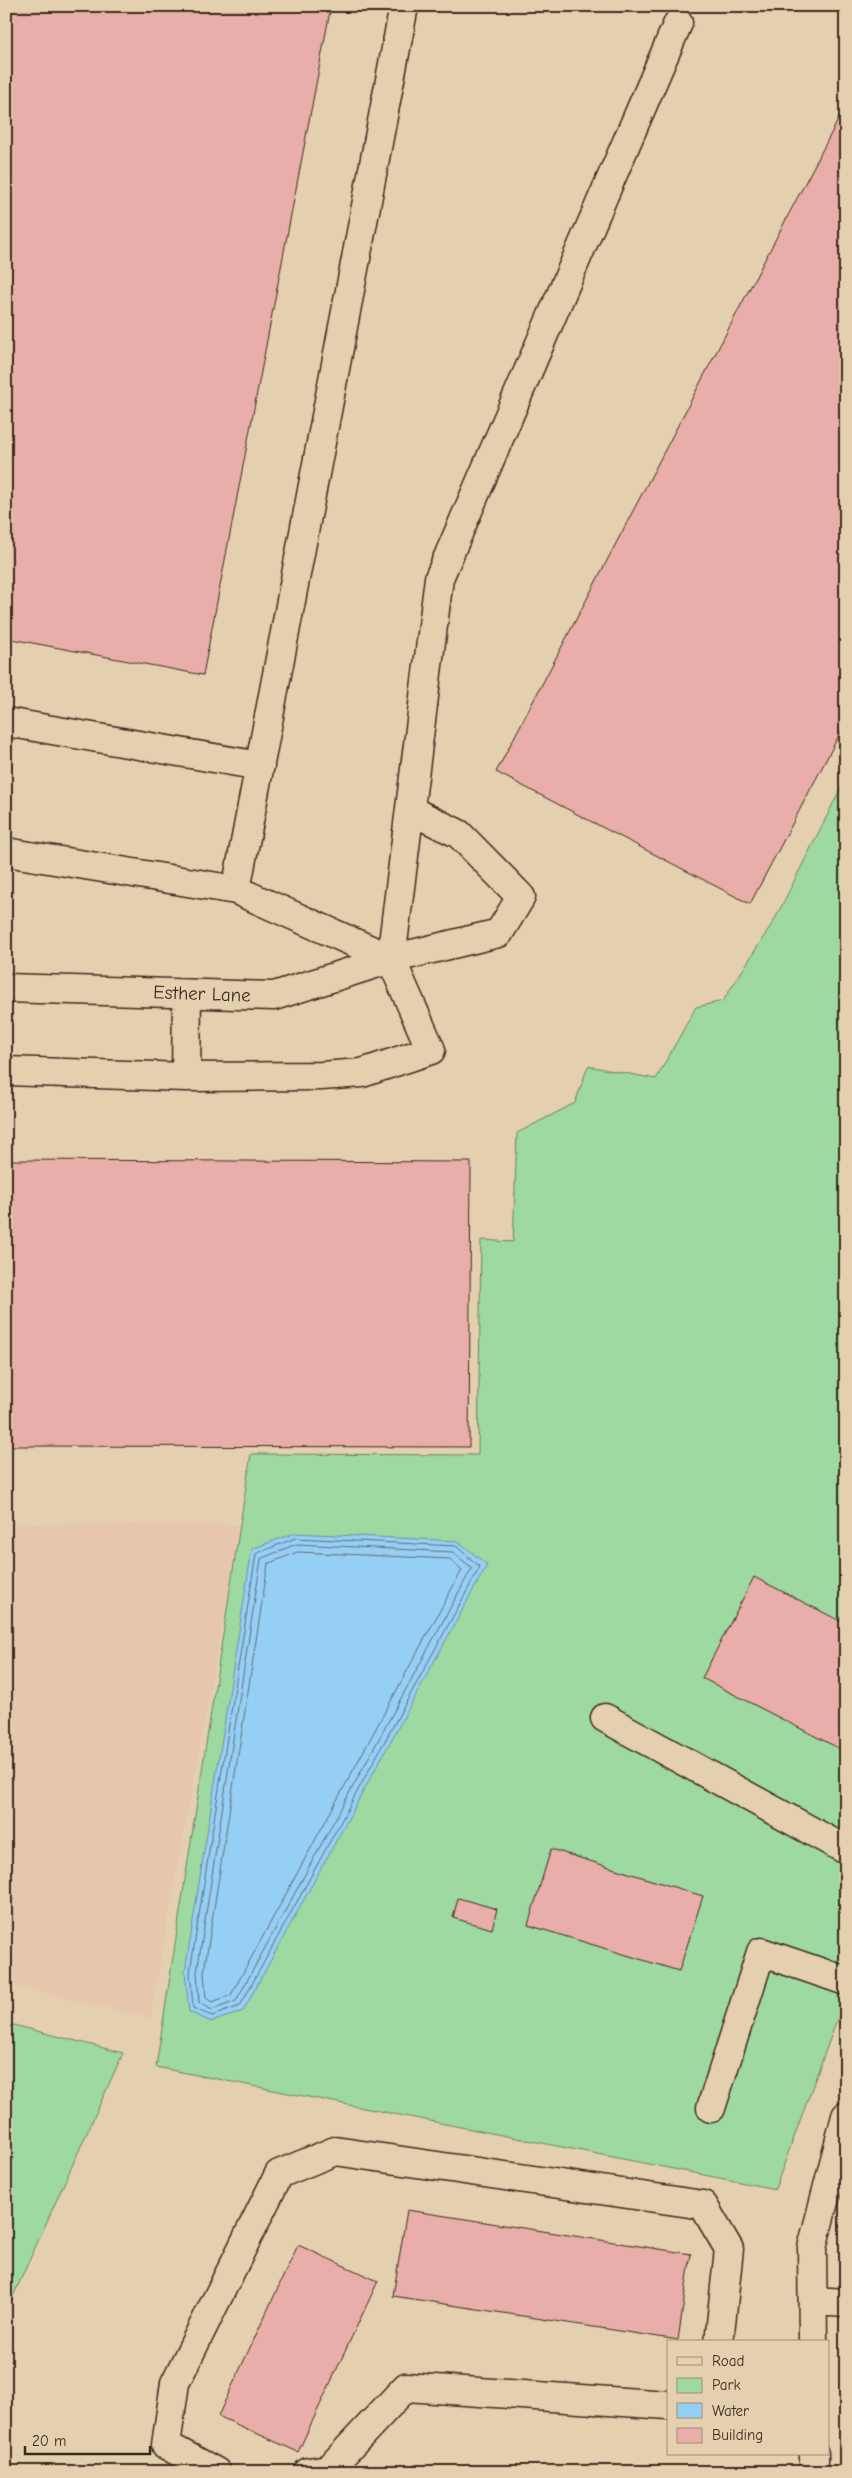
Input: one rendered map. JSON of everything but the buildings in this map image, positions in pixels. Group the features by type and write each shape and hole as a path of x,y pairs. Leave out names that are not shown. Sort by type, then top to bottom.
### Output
{"street":[{"path":"236,890 404,6"},
{"path":"6,1071 186,1077 321,1076 362,1073 431,1050 391,959 439,578 678,23"},
{"path":"6,722 260,766"},
{"name":"Esther Lane","path":"6,988 274,996 391,959 499,933 521,897 459,834 410,810"},
{"path":"6,852 236,890 391,959"},
{"path":"186,994 186,1077"},
{"path":"605,1718 846,1850"},
{"path":"711,2108 761,1952 846,1981"},
{"path":"813,2340 812,2248 846,2116"},
{"path":"216,2472 166,2445 175,2383 279,2174 335,2151 703,2205 729,2249 719,2340"},
{"path":"813,2301 846,2303"},
{"path":"308,2472 329,2470 406,2387 667,2405"},
{"path":"814,2456 814,2472"}],"shaded area":[{"path":"6,1524 240,1525 150,2018 6,1984"}],"green space":[{"path":"846,778 846,1995 775,2189 156,2067 251,1454 478,1455 481,1240 513,1242 517,1133 575,1103 588,1066 656,1079 696,1007 723,1001 775,919"},
{"path":"6,2023 123,2053 6,2312"}],"water":[{"path":"295,1533 458,1541 487,1565 243,2011 212,2022 189,2012 185,1972 252,1549"}]}
